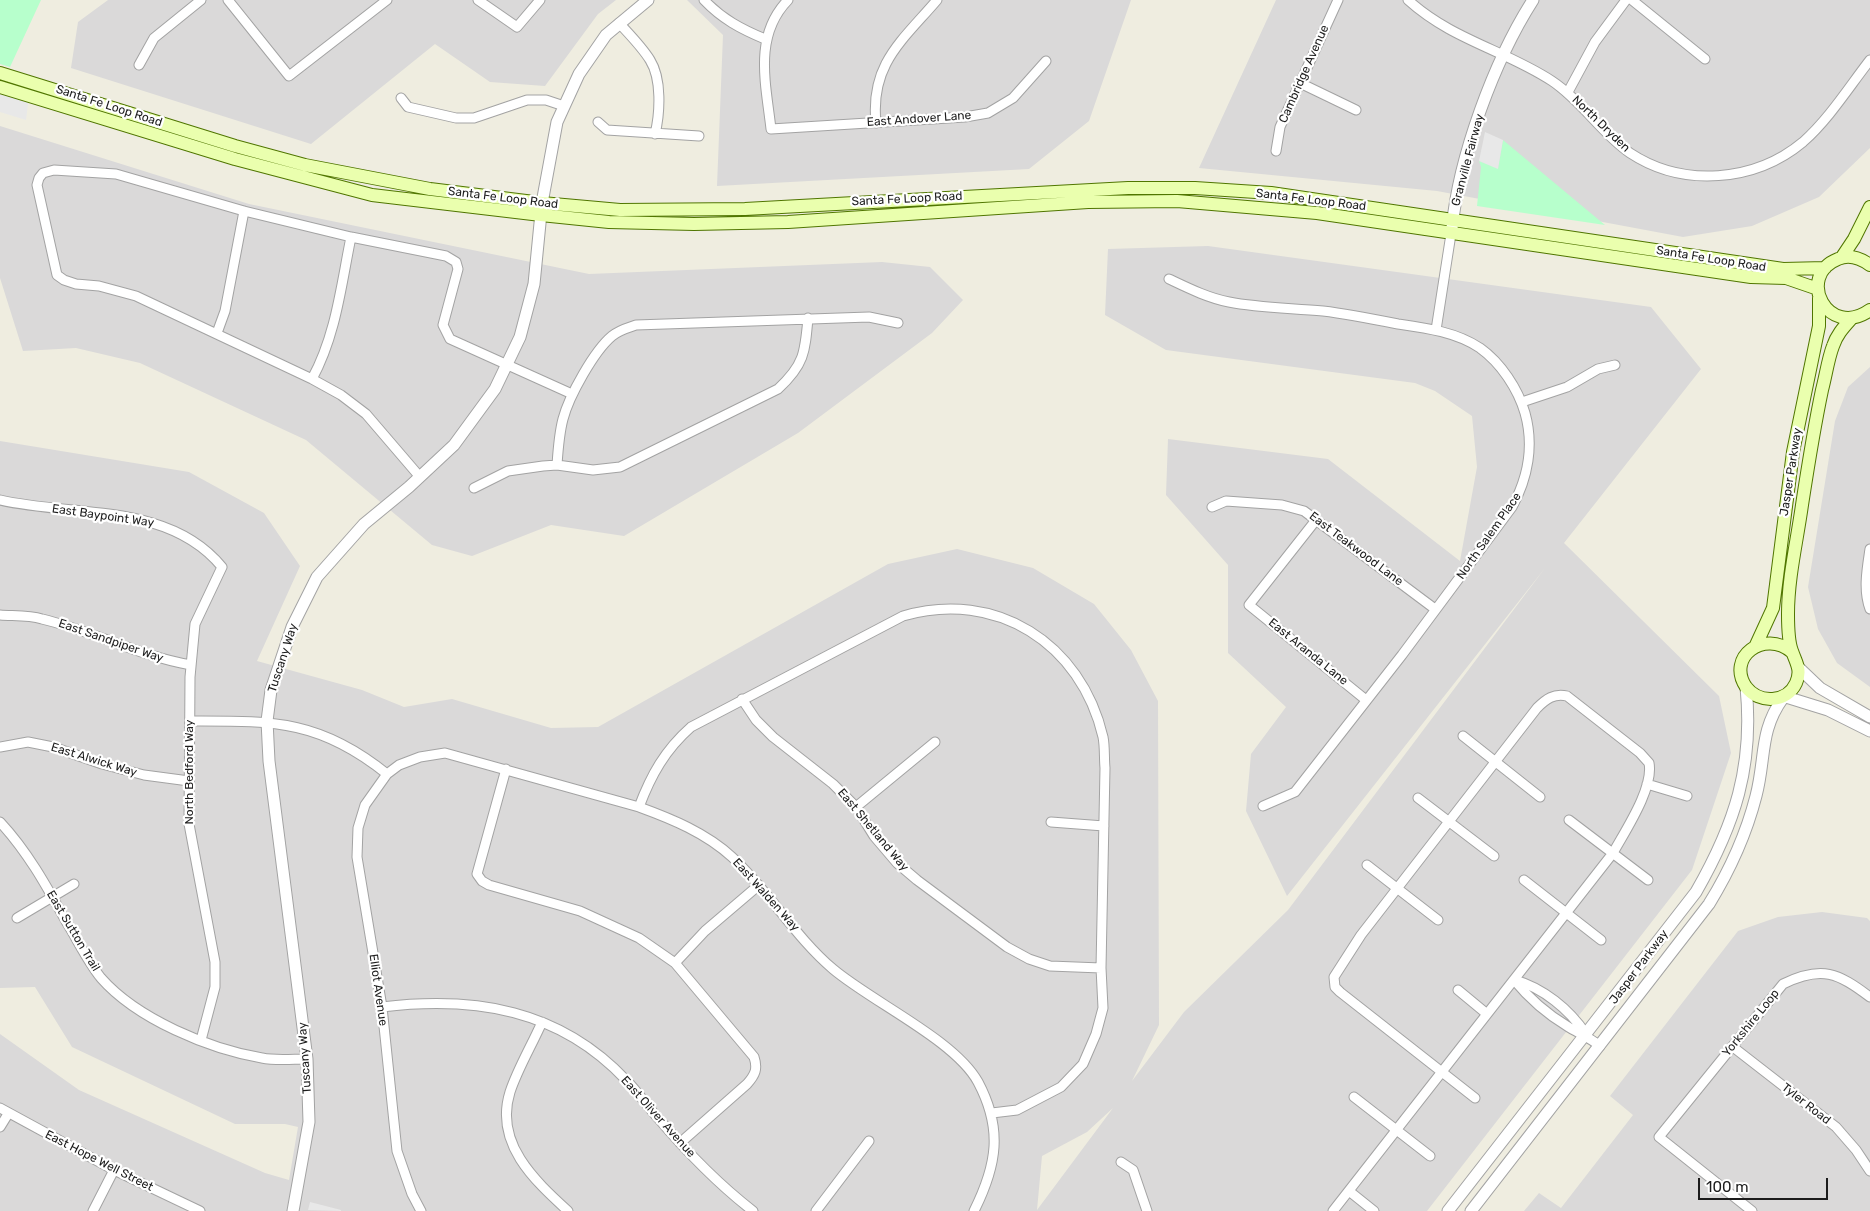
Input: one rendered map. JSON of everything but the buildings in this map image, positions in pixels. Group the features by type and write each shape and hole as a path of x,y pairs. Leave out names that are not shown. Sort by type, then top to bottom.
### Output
{"main road":[{"name":"Santa Fe Loop Road","path":"0,73 235,146 305,165 609,222 750,223 1088,202 1177,201 1317,213 1750,277 1786,278 1818,293"},
{"name":"Santa Fe Loop Road","path":"0,87 235,159 372,195 542,209 745,209 1128,188 1195,188 1271,193 1783,270 1825,268"},
{"path":"1825,268 1842,257 1854,239 1870,207"},
{"path":"1842,257 1856,258 1870,265 1870,257"},
{"name":"Jasper Parkway","path":"1756,645 1773,608 1793,452 1819,326 1818,281 1825,268"},
{"path":"1818,293 1824,307 1832,314 1852,318 1870,310"},
{"name":"Jasper Parkway","path":"1792,652 1788,615 1789,592 1812,434 1833,346 1840,332 1852,318"},
{"path":"1775,642 1792,652 1799,668 1796,685 1784,697 1767,699 1759,697 1746,687 1741,672 1742,663 1750,650 1756,645 1775,642"}],"street":[{"path":"139,65 154,38 201,0"},
{"path":"228,0 289,76 388,0"},
{"path":"478,0 517,27 540,0"},
{"name":"Tuscany Way","path":"293,1211 308,1122 307,1060 298,970 275,819 267,722 272,690 292,626 317,578 364,524 454,445 495,389 520,337 534,284 542,209 557,122 579,74 606,35 648,0"},
{"path":"704,0 728,21 765,40 778,10 788,0"},
{"path":"876,123 874,101 877,81 885,62 937,0"},
{"name":"Cambridge Avenue","path":"1276,151 1280,127 1338,0"},
{"name":"North Dryden","path":"1408,0 1436,23 1468,41 1540,74 1568,92 1629,152 1655,166 1691,175 1726,176 1753,170 1781,157 1803,142 1870,60"},
{"name":"Granville Fairway","path":"1436,330 1453,220 1465,165 1482,109 1502,55 1533,0"},
{"path":"1568,92 1595,42 1626,0"},
{"path":"1632,0 1705,60"},
{"path":"620,23 651,61 656,75 659,119 655,134"},
{"name":"East Andover Lane","path":"765,40 764,67 771,129 876,123 988,113 1013,98 1046,61"},
{"path":"1300,83 1356,110"},
{"path":"402,98 408,107 456,118 474,118 527,100 546,100 564,106"},
{"path":"598,122 607,130 699,136"},
{"path":"420,476 366,414 341,395 217,333 136,296 99,286 76,284 64,280 57,275 37,185 39,178 43,173 54,170 116,174 244,211 351,237 446,256 456,262 458,269 443,325 450,339 507,363 572,394"},
{"path":"217,333 225,311 244,211"},
{"path":"312,379 324,358 333,331 351,237"},
{"name":"North Salem Place","path":"1169,279 1194,292 1228,302 1324,311 1436,330 1480,348 1504,373 1522,402 1530,442 1523,488 1512,507 1295,792 1263,806"},
{"path":"557,465 563,419 572,394 603,346 612,336 624,328 636,325 808,318 869,317 898,323"},
{"path":"474,488 508,471 557,465 593,470 620,467 778,389 795,373 806,349 808,318"},
{"path":"1522,402 1567,387 1598,369 1615,366"},
{"name":"East Baypoint Way","path":"0,500 158,523 187,537 210,553 222,567"},
{"name":"East Teakwood Lane","path":"1212,508 1226,501 1282,505 1304,511 1436,609"},
{"name":"East Aranda Lane","path":"1316,520 1249,605 1366,700"},
{"path":"1870,549 1866,599 1870,609"},
{"name":"North Bedford Way","path":"201,1040 215,987 216,962 189,824 191,665 195,624 202,604 219,576 222,567"},
{"path":"639,807 658,764 679,737 691,727 742,698 903,616 927,609 959,608 996,614 1023,626 1052,648 1076,673 1092,703 1103,738 1105,768 1101,968 1103,1008 1096,1034 1083,1064 1060,1087 1038,1101 1017,1110 992,1112"},
{"name":"East Sandpiper Way","path":"0,615 40,618 83,630 163,660 191,665"},
{"path":"1799,668 1820,688 1870,717"},
{"name":"Jasper Parkway","path":"1448,1211 1696,892 1711,866 1738,797 1746,764 1750,726 1746,687"},
{"path":"1333,1211 1442,1071 1613,853 1632,818 1647,784 1650,768 1646,758 1567,696 1561,694 1550,697 1537,708 1335,971 1335,987 1442,1071 1475,1098"},
{"path":"1784,697 1828,710 1870,731"},
{"name":"Jasper Parkway","path":"1471,1211 1709,904 1725,878 1738,850 1756,796 1762,766 1764,734 1769,719 1784,697"},
{"name":"East Shetland Way","path":"742,698 756,720 773,738 833,784 856,807 874,836 898,863 1007,947 1029,959 1050,966 1101,968"},
{"path":"190,721 267,722 299,726 348,746 386,774"},
{"path":"1463,736 1540,797"},
{"name":"East Alwick Way","path":"0,747 28,742 53,747 102,764 144,775 189,781"},
{"path":"856,807 936,742"},
{"name":"East Walden Way","path":"386,774 398,765 420,757 445,753 639,807 670,819 697,833 731,856 832,969 960,1059 977,1080 992,1112 995,1154 985,1189 974,1211"},
{"path":"506,769 477,874 482,881 489,885 580,911 615,925 639,938 675,963 754,1057 756,1065 755,1075 680,1143"},
{"name":"Elliot Avenue","path":"386,774 365,805 358,828 357,857 382,1007 397,1151 412,1194 421,1211"},
{"path":"1647,784 1687,796"},
{"path":"1418,798 1494,856"},
{"path":"1569,820 1648,880"},
{"name":"East Sutton Trail","path":"0,822 18,842 100,977 114,990 148,1015 201,1040 232,1051 264,1058 307,1060"},
{"path":"1051,822 1104,826"},
{"path":"1367,865 1438,920"},
{"path":"1524,880 1601,940"},
{"path":"17,918 74,884"},
{"path":"675,963 705,931 759,886"},
{"name":"Yorkshire Loop","path":"1752,1211 1659,1137 1784,984 1802,975 1829,974 1846,979 1870,997"},
{"path":"1514,980 1526,994 1567,1026 1586,1035 1600,1046"},
{"path":"1458,990 1487,1014"},
{"name":"East Oliver Avenue","path":"382,1007 418,1003 474,1004 511,1011 542,1022 571,1036 605,1061 626,1080 708,1173 753,1211"},
{"path":"542,1022 510,1092 506,1110 508,1128 512,1144 522,1164 543,1188 568,1211"},
{"name":"Tyler Road","path":"1733,1047 1836,1127 1856,1150 1870,1171"},
{"path":"1354,1097 1430,1156"},
{"name":"East Hope Well Street","path":"0,1108 114,1170 200,1211"},
{"path":"0,1127 8,1114"},
{"path":"816,1211 869,1142"},
{"path":"1121,1162 1133,1170 1147,1211"},
{"path":"93,1211 114,1170"},
{"path":"1349,1191 1374,1211"}],"shaded area":[{"path":"108,0 616,0 598,14 545,86 490,82 435,44 311,144 71,68 78,22"},
{"path":"687,0 1131,0 1089,121 1029,169 717,186 723,35"},
{"path":"1276,0 1870,0 1870,148 1819,197 1752,226 1683,237 1437,191 1199,168"},
{"path":"0,87 29,96 26,120 0,112"},
{"path":"0,126 249,204 589,274 882,262 930,267 963,300 932,333 798,433 624,536 551,525 472,556 432,545 306,440 140,363 76,348 23,351 0,278"},
{"path":"1485,132 1503,140 1498,169 1479,161"},
{"path":"1208,246 1651,307 1701,369 1564,543 1719,696 1731,753 1692,870 1427,1211 0,1211 0,1034 79,1090 265,1173 289,1180 298,1127 285,1124 235,1124 72,1047 35,987 0,988 0,441 189,472 264,513 300,566 257,661 362,690 404,707 452,699 551,728 598,727 888,564 957,549 1033,568 1094,604 1131,650 1158,701 1159,1025 1132,1081 1184,1012 1288,910 1545,568 1287,896 1246,811 1251,754 1286,707 1228,653 1228,565 1166,495 1168,439 1328,459 1460,561 1477,467 1472,416 1435,391 1415,383 1166,350 1105,315 1108,249","holes":["1113,1108 1037,1210 1042,1156 1087,1132"]},
{"path":"1870,367 1870,687 1837,663 1818,629 1808,587 1835,421 1848,387"},
{"path":"1822,912 1867,918 1870,921 1870,1211 1524,1211 1539,1193 1561,1208 1633,1115 1610,1096 1738,931 1778,917"},
{"path":"310,1202 341,1210 341,1211 308,1210"}],"green space":[{"path":"0,0 41,0 10,67 0,64"},
{"path":"1503,140 1605,225 1477,206 1481,167 1479,161 1498,168"}]}
